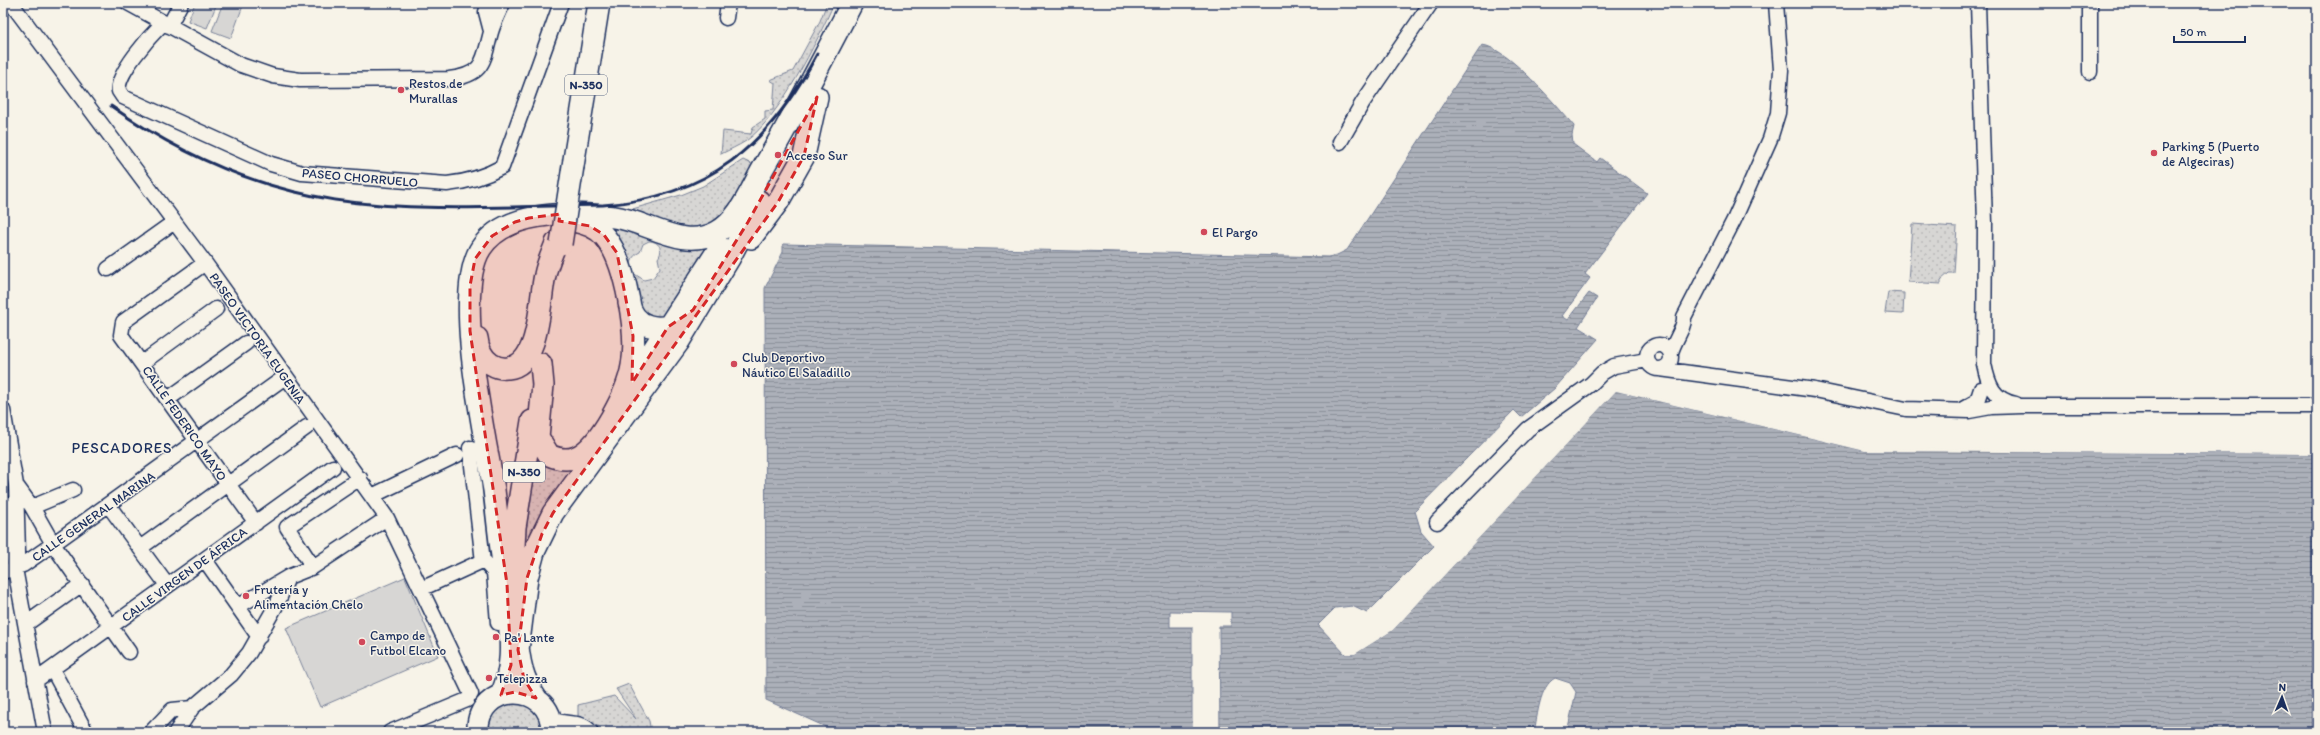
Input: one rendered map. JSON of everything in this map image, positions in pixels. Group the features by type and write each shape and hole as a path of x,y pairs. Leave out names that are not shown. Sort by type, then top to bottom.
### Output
{"highway":[{"name":"N-350","path":"478,728 483,710 497,697 507,682 511,665 507,584 512,522 558,244 594,3"},
{"name":"N-350","path":"570,166 599,3"},
{"path":"507,584 470,331 470,286 475,259 482,247 492,236 515,222 542,215 613,217 630,220 674,236 692,239 715,234 732,220 800,103 852,3"},
{"path":"518,650 527,578 534,552 553,513 678,343 705,300 775,175 866,3"},
{"path":"705,300 778,202 804,156 817,97"},
{"path":"775,175 778,202"},
{"path":"558,244 545,274 536,336 527,357 519,365 512,368 504,368 490,364 480,352 476,331 475,309 479,271 484,257 495,244 523,226 556,220 574,221 590,226 604,235 617,253 623,273 633,336 632,365 617,406"},
{"path":"541,364 542,385 538,437 549,455 568,460 576,457 598,437 731,230 732,220"},
{"name":"N-350","path":"552,727 544,707 536,698 524,679 518,650 512,568 515,527 541,364 558,244"},
{"path":"628,303 633,314 642,322 659,328 668,327 693,310 726,256 733,248"},
{"path":"497,697 522,693 536,698"}],"street":[{"name":"PASEO VICTORIA EUGENIA","path":"11,3 205,263 285,377 360,478 387,518 469,697 478,728"},
{"path":"128,3 241,65 273,76 300,80 462,77 474,72 481,66 486,53 491,31 503,3"},
{"path":"166,25 181,3"},
{"path":"489,3 486,12 491,31"},
{"name":"PASEO CHORRUELO","path":"166,25 133,59 120,81 119,91 123,97 271,164 302,173 447,184 464,182 490,174 502,166 561,3"},
{"path":"726,18 728,3"},
{"path":"1340,142 1363,102 1432,3"},
{"path":"1660,369 1668,365 1675,338 1684,323 1684,317 1734,220 1770,139 1778,113 1781,70 1776,3"},
{"path":"1978,3 1985,216 1984,364 1989,385 1993,392 2008,403 2022,406"},
{"path":"2090,3 2090,72"},
{"path":"108,269 174,222"},
{"name":"CALLE FEDERICO MAYO","path":"205,263 122,322 120,335 142,362 256,522"},
{"path":"142,362 216,309"},
{"path":"1684,317 1678,319 1647,352 1647,360 1652,367 1689,374 1693,372 1815,390 1906,409 1969,411 1994,407 2022,406 2317,406"},
{"path":"168,399 246,343"},
{"path":"1653,346 1662,345 1693,372"},
{"path":"1437,522 1528,429 1608,369 1614,366 1647,360"},
{"path":"1984,364 1981,369 1981,389 1984,398 1994,407"},
{"name":"CALLE GENERAL MARINA","path":"10,570 53,544 109,506 285,377"},
{"path":"1946,410 1965,408 1974,404 1977,401 1981,389"},
{"path":"3,410 6,454 16,485 18,550 10,570"},
{"path":"140,548 227,483 307,427"},
{"path":"470,448 483,562"},
{"path":"372,496 457,455"},
{"name":"CALLE VIRGEN DE ÁFRICA","path":"36,681 167,585 176,581 333,467"},
{"path":"313,567 287,527 360,478"},
{"path":"16,485 32,507 53,544 129,652"},
{"path":"32,507 74,490"},
{"path":"3,503 10,552 10,570 26,624 45,732"},
{"path":"109,506 167,585"},
{"path":"239,606 288,577 313,567 387,518"},
{"path":"205,560 239,606 259,637"},
{"path":"420,589 483,562 489,565 494,572 498,623"},
{"path":"176,732 192,708 231,675 259,637 278,602 288,577"},
{"path":"26,624 82,584"},
{"path":"52,669 86,732"},
{"path":"390,732 469,697 480,694 497,697"},
{"path":"151,732 172,710 192,708"},
{"path":"552,727 559,722 580,723 591,732"},
{"path":"552,727 572,728 581,732"}],"highlighted area":[{"path":"817,97 804,156 778,202 553,513 542,534 527,578 518,650 524,679 536,698 515,692 501,695 511,665 507,584 470,331 470,286 475,259 492,236 515,222 529,218 560,214 559,221 590,226 604,235 617,253 633,336 632,383 668,327 693,310 748,222"}],"shaded area":[{"path":"195,3 217,3 207,28 188,21"},
{"path":"223,3 244,3 231,38 212,31"},
{"path":"827,3 834,3 818,38 796,78 772,115 759,130 746,141 721,154 723,131 751,134 753,127 765,119 765,111 773,110 775,83 770,80 793,71 820,21"},
{"path":"1482,45 1492,48 1505,56 1518,66 1544,92 1574,126 1572,135 1573,144 1597,162 1600,158 1647,193 1585,274 1590,278 1562,316 1568,320 1589,293 1597,298 1578,327 1598,339 1555,388 1521,417 1514,410 1415,511 1421,531 1434,546 1367,613 1352,606 1335,608 1318,625 1345,654 1355,654 1393,630 1616,391 1865,451 2317,454 2317,732 1567,732 1576,692 1570,683 1555,678 1550,682 1542,695 1534,732 1220,732 1219,626 1231,626 1231,612 1170,611 1170,627 1192,627 1192,732 837,732 766,700 765,288 783,252 783,244 1328,257 1337,255 1347,250"},
{"path":"743,160 756,166 730,209 720,220 710,226 698,229 674,227 629,210 681,195 703,186"},
{"path":"1912,224 1957,227 1954,273 1949,273 1941,280 1941,284 1908,282"},
{"path":"611,225 716,242 660,320 646,313 638,304 625,250","holes":["653,241 660,246 661,252 658,258 660,268 653,278 644,280 633,273 631,263 633,258 640,252 643,244"]},
{"path":"1888,292 1904,293 1903,314 1885,313"},
{"path":"542,459 579,465 522,558 536,464"},
{"name":"Campo de Futbol Elcano","path":"405,577 438,656 320,707 286,628"},
{"path":"629,684 649,721 651,732 597,732 592,723 578,716 578,705 614,696 636,719 616,689"},
{"path":"521,703 536,714 540,722 540,732 487,732 493,713 497,709 507,705"}],"pier":[{"path":"1616,389 1866,449 2317,452 2317,454 1865,451 1616,391 1393,630 1355,654 1345,654 1346,652 1355,652 1392,628"}],"railway":[{"path":"111,106 163,139 217,166 246,177 305,194 335,200 368,204 435,208 603,205 641,200 674,191 705,178 732,161 756,140 778,115 798,86 817,54"}],"place":[{"name":"Restos de Murallas","path":"401,90"},
{"name":"Parking 5 (Puerto de Algeciras)","path":"2154,153"},
{"name":"Acceso Sur","path":"778,155"},
{"name":"El Pargo","path":"1204,232"},
{"name":"Club Deportivo Náutico El Saladillo","path":"734,364"},
{"name":"Frutería y Alimentación Chelo","path":"246,596"},
{"name":"Pa' Lante","path":"496,637"},
{"name":"Campo de Futbol Elcano","path":"362,642"},
{"name":"Telepizza","path":"489,678"}],"district":[{"name":"PESCADORES","path":"122,448"}]}
